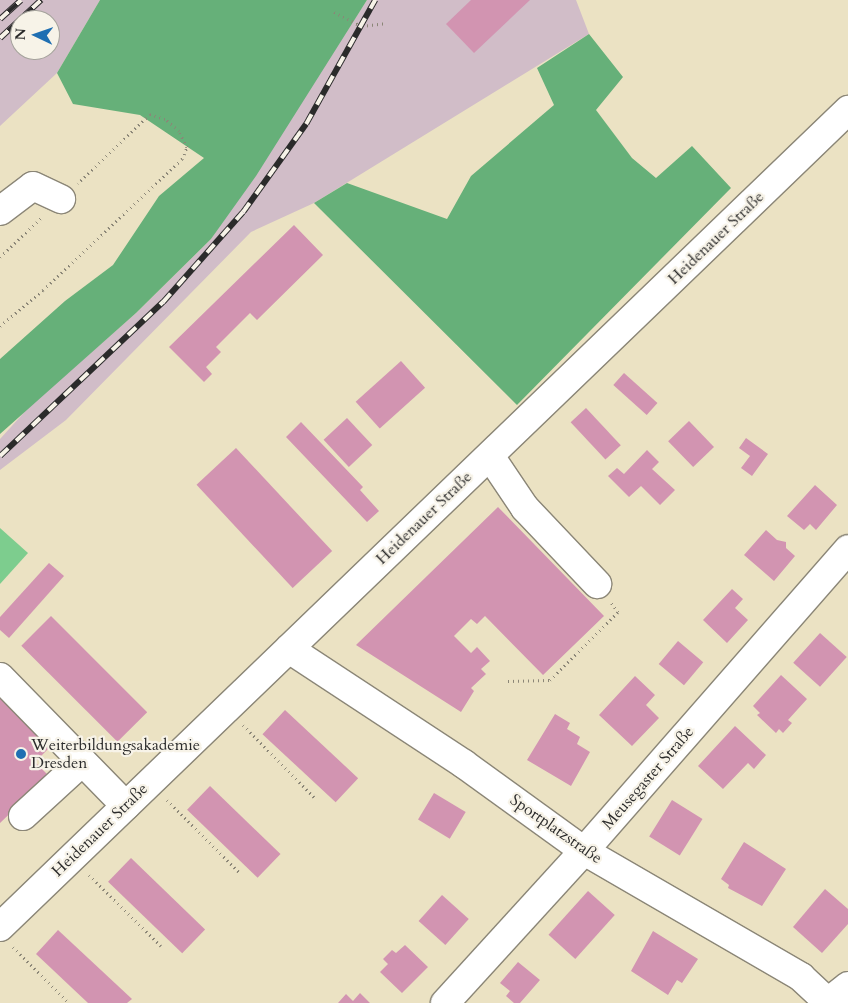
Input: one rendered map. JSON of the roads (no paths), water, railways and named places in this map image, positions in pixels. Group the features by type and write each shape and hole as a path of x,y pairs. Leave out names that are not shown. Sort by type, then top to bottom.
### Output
{"street":[{"name":"Heidenauer Straße","path":"3,928 72,858 848,110"},
{"path":"0,211 33,186 61,200"},
{"path":"490,456 525,508 597,584"},
{"name":"Meusegaster Straße","path":"445,1003 584,851 848,549"},
{"name":"Sportplatzstraße","path":"289,649 464,764 584,851 834,997"},
{"path":"0,677 126,806"},
{"path":"23,816 82,762"}],"railway":[{"path":"0,19 21,0"},
{"path":"0,38 41,0"},
{"path":"0,456 163,302 243,212 306,124 375,0"}],"place":[{"name":"Weiterbildungsakademie Dresden","path":"21,754"}]}
